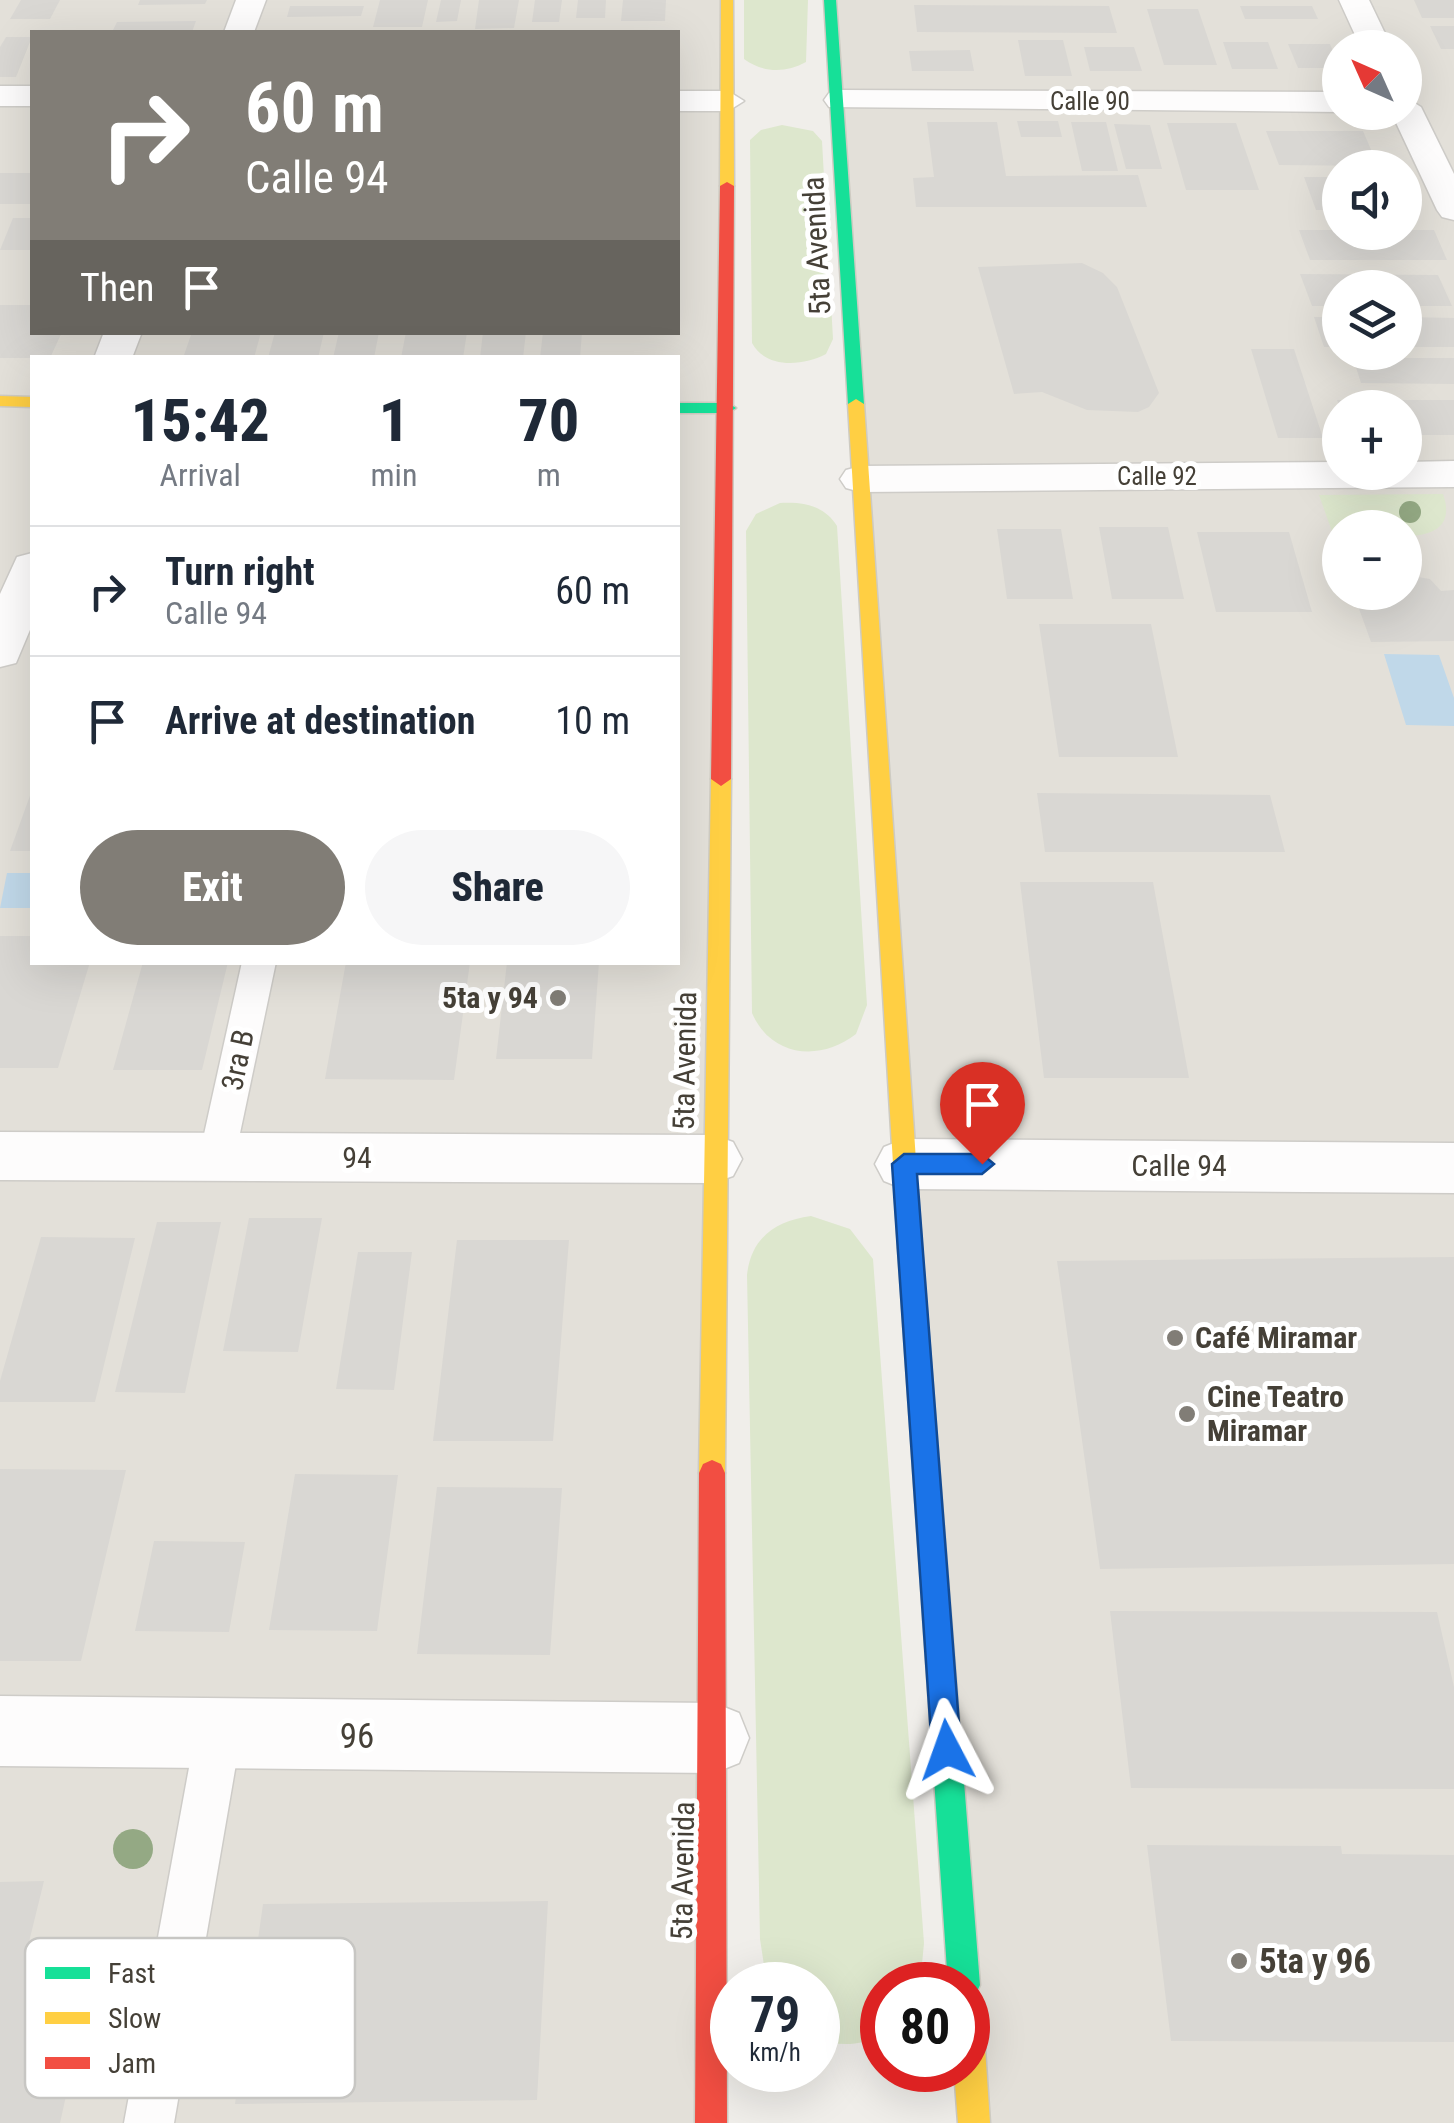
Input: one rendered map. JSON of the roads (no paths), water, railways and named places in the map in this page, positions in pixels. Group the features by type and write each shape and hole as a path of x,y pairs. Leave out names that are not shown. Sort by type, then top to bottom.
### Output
{"main road":[{"name":"5ta Avenida","path":"711,2123 714,1159 728,408 728,0"},
{"name":"5ta Avenida","path":"830,0 840,100 904,1164 962,1962"},
{"path":"0,402 30,402"},
{"path":"680,408 728,408"},
{"path":"972,2092 974,2123"}],"street":[{"path":"240,30 252,0"},
{"path":"1354,0 1368,30"},
{"path":"0,96 30,96"},
{"path":"680,100 728,101"},
{"name":"Calle 90","path":"840,100 1322,102"},
{"path":"1422,120 1454,210"},
{"name":"Calle 92","path":"861,479 1454,474"},
{"path":"0,652 30,573"},
{"name":"94","path":"0,1156 714,1159"},
{"name":"Calle 94","path":"904,1164 1454,1168"},
{"name":"96","path":"0,1731 714,1738"}],"lane":[{"name":"3ra B","path":"217,1157 258,965"},
{"path":"182,1938 218,1736"},
{"path":"149,2123 153,2098"}],"water":[{"path":"1384,654 1439,655 1454,698 1454,726 1406,725"},
{"path":"7,873 30,873 30,908 0,908"}],"place":[{"name":"5ta y 94","path":"558,998"},
{"name":"Café Miramar","path":"1175,1338"},
{"name":"Cine Teatro Miramar","path":"1187,1414"},
{"name":"5ta y 96","path":"1239,1961"}]}
